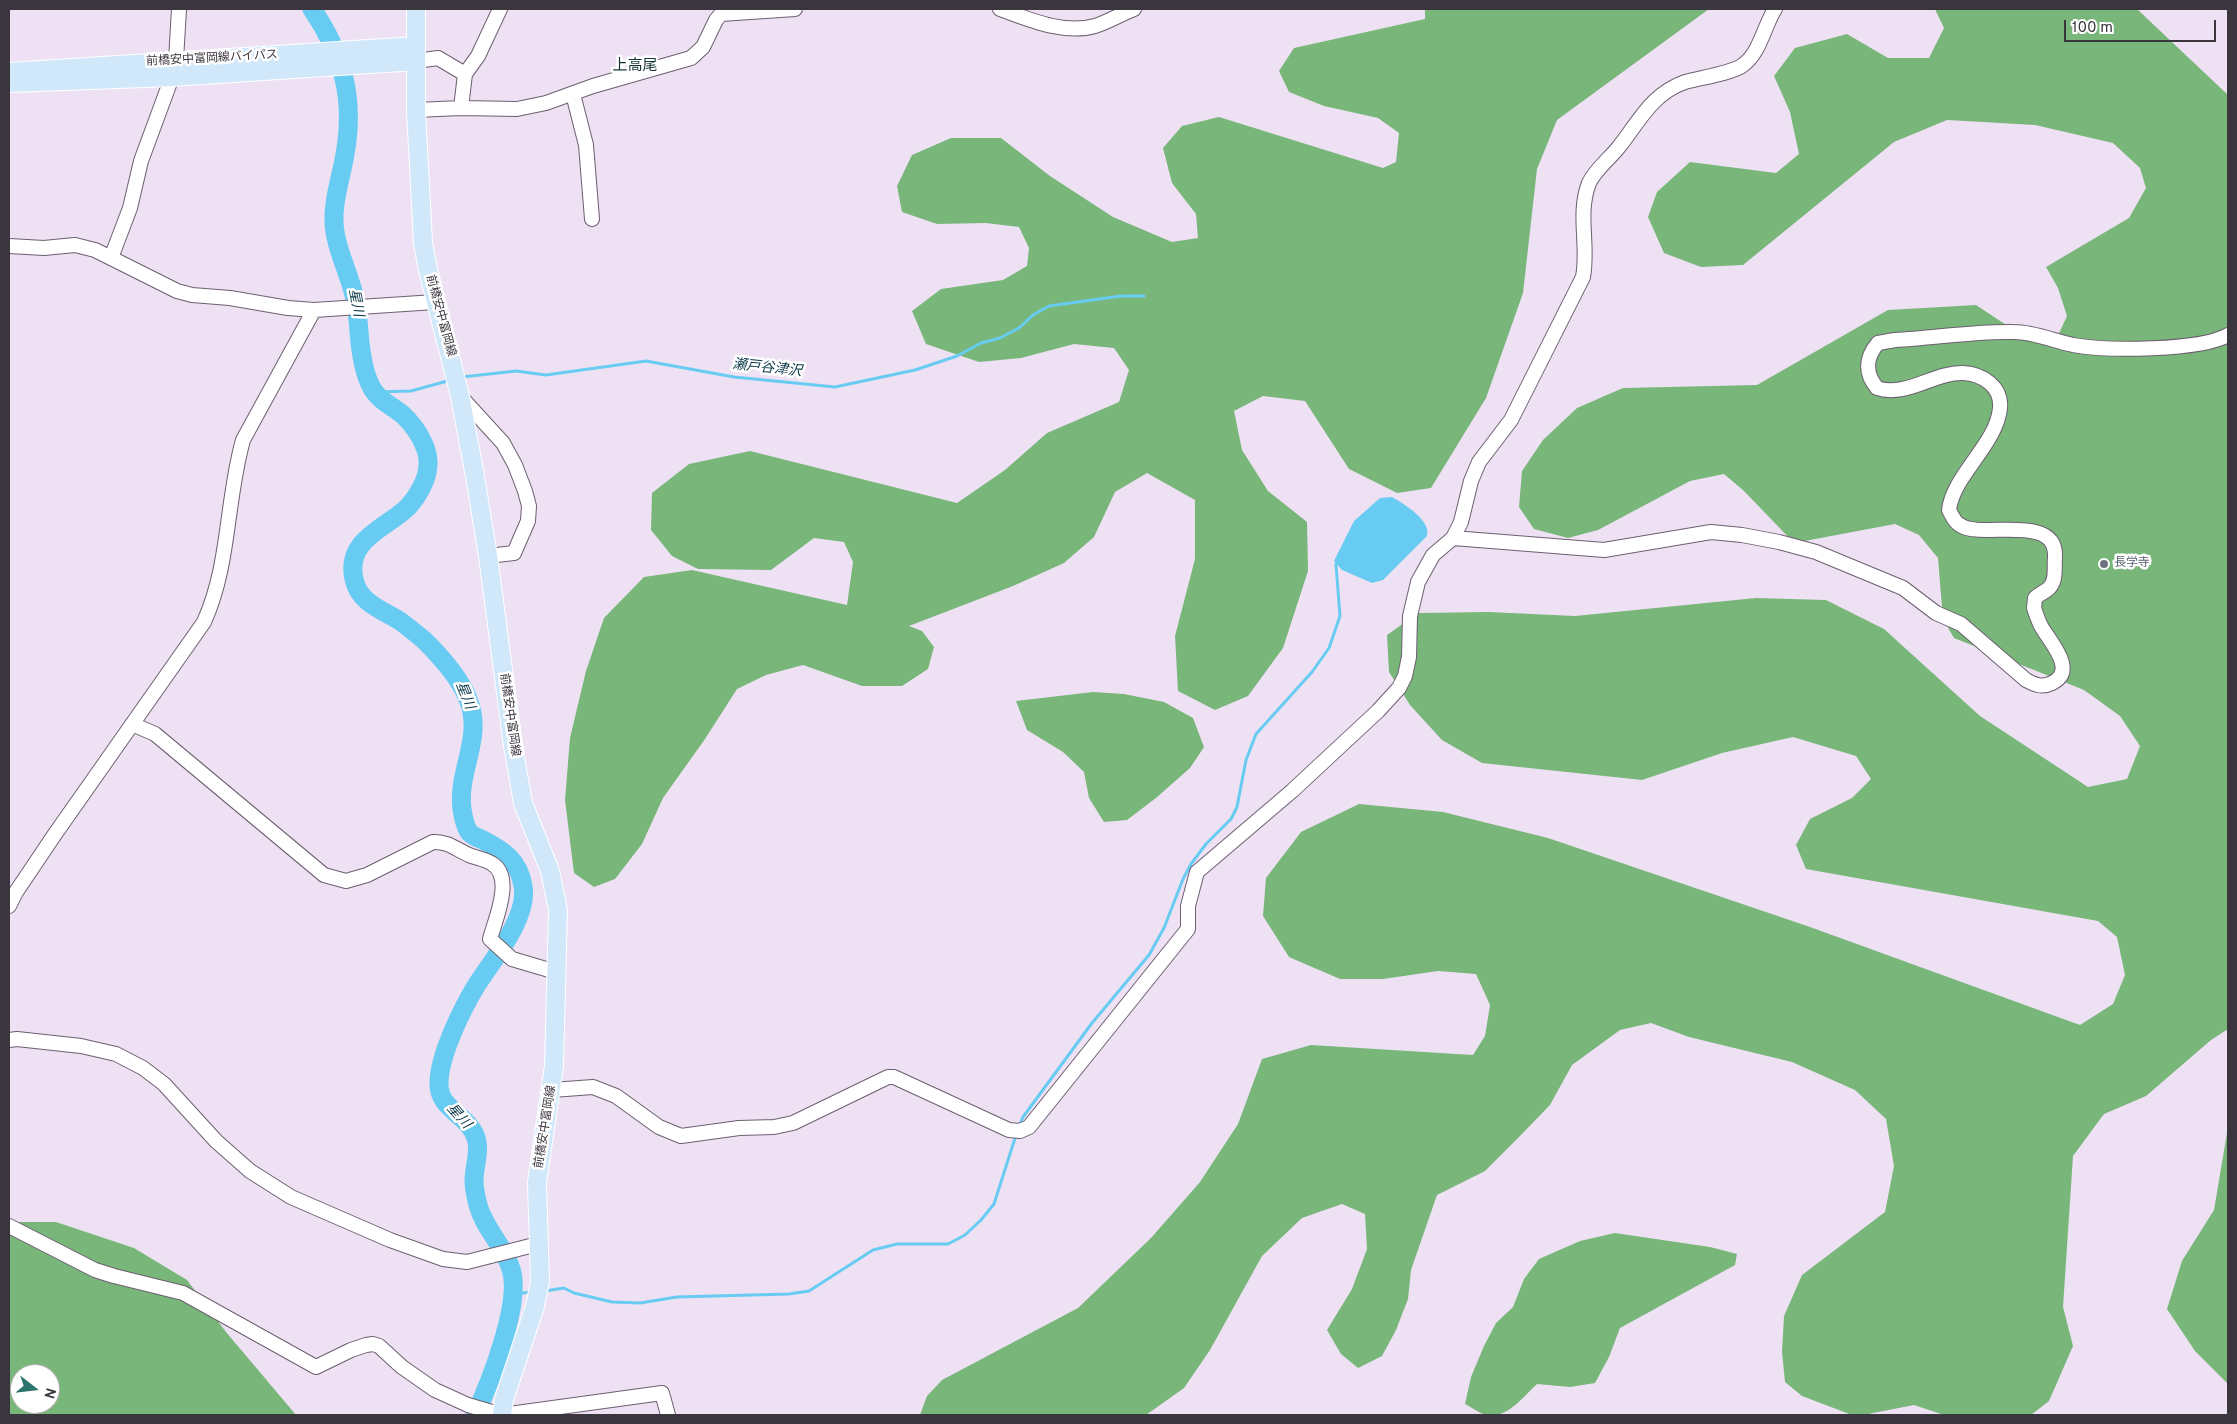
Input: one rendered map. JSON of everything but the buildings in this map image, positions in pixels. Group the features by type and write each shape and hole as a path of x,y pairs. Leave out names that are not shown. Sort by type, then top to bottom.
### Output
{"main road":[{"name":"前橋安中富岡線","path":"416,9 416,110 423,243 435,302 460,396 488,556 513,746 523,803 550,871 558,910 552,1090 538,1172 530,1246 540,1282 509,1384 502,1415"},
{"name":"前橋安中富岡線バイパス","path":"9,72 176,60 416,53"},
{"name":"前橋安中富岡線バイパス","path":"9,84 172,78 416,53"}],"street":[{"path":"111,258 130,208 141,161 172,78 176,60 179,9"},
{"path":"461,108 465,74 478,56 500,9"},
{"path":"416,110 461,108 517,110 546,103 691,58 703,47 721,14 795,9"},
{"path":"1000,9 1058,27 1075,29 1095,26 1134,9"},
{"path":"552,1090 593,1088 616,1096 659,1127 681,1136 739,1128 774,1127 793,1123 888,1077 894,1076 1009,1130 1020,1131 1026,1129 1188,929 1188,906 1197,872 1292,791 1378,711 1399,688 1405,676 1409,657 1410,616 1418,582 1433,555 1453,538 1461,522 1471,481 1479,462 1511,420 1584,277 1586,261 1582,210 1590,181 1619,146 1647,107 1665,93 1683,83 1743,66 1753,54 1775,9"},
{"path":"416,53 438,58 465,74"},
{"path":"573,94 586,144 592,219"},
{"path":"9,246 20,248 75,245 95,250 172,289 192,295 314,310 435,302"},
{"path":"9,906 16,892 204,622 220,576 236,463 243,440 314,310"},
{"path":"1453,538 1604,550 1711,532 1742,535 1779,542 1816,552 1903,588 1936,612 1961,624 2026,680 2036,685 2045,686 2054,682 2060,674 2063,664 2060,654 2041,626 2034,608 2035,598 2054,582 2055,553 2051,542 2038,533 2024,530 1972,529 1960,526 1949,510 1950,500 1957,486 1994,426 2000,411 2000,398 1997,390 1990,382 1962,373 1902,389 1885,391 1877,388 1869,374 1867,363 1871,350 1878,343 1895,340 2014,332 2075,345 2112,349 2191,346 2222,339 2228,335"},
{"path":"460,396 503,443 515,465 529,506 528,521 514,553 488,556"},
{"path":"132,724 155,734 324,874 346,881 367,875 433,842 441,842 468,855 492,863 499,869 502,880 502,901 490,939 512,959 556,972"},
{"path":"9,1040 17,1039 81,1046 116,1054 143,1068 164,1084 216,1140 250,1171 291,1197 390,1240 443,1259 467,1262 530,1246"},
{"path":"9,1226 104,1273 183,1293 316,1367 351,1350 366,1344 373,1344 379,1346 402,1367 435,1390 468,1405 502,1415 662,1393 668,1415"}],"green space":[{"path":"1425,9 1709,9 1557,120 1537,169 1523,293 1486,398 1431,488 1397,493 1349,469 1305,401 1263,396 1234,411 1242,450 1268,491 1307,522 1308,571 1283,648 1248,696 1215,710 1178,691 1175,636 1195,559 1195,500 1147,473 1115,492 1094,537 1064,563 1013,586 909,626 922,631 934,647 928,669 902,686 862,686 803,665 766,675 737,689 705,739 663,798 642,844 615,879 594,887 574,873 565,800 570,738 586,671 604,618 644,577 692,570 847,605 853,562 844,542 814,538 771,570 698,569 672,556 651,530 652,493 689,464 750,451 957,503 1005,470 1047,433 1119,402 1129,370 1114,348 1074,344 1021,358 979,362 926,344 912,311 941,289 1003,280 1027,266 1029,248 1019,227 986,223 937,224 902,212 897,186 912,155 951,138 1001,138 1050,176 1113,217 1172,242 1198,238 1196,214 1172,183 1163,148 1182,126 1219,117 1383,168 1396,162 1399,133 1378,118 1324,106 1289,92 1279,71 1294,48 1425,19"},
{"path":"1935,9 2137,9 2228,95 2228,1029 2211,1040 2146,1096 2104,1114 2073,1156 2063,1307 2073,1346 2049,1401 2031,1415 1944,1415 1914,1405 1863,1415 1852,1415 1802,1396 1785,1382 1782,1352 1784,1316 1802,1275 1885,1212 1894,1166 1886,1119 1855,1090 1792,1062 1689,1037 1651,1023 1620,1030 1572,1065 1550,1105 1485,1171 1437,1195 1411,1270 1408,1299 1396,1330 1382,1356 1358,1368 1341,1354 1327,1330 1352,1289 1367,1249 1365,1214 1342,1204 1302,1218 1262,1256 1210,1350 1184,1388 1146,1415 920,1415 927,1396 942,1380 1078,1308 1151,1238 1200,1182 1238,1124 1262,1059 1311,1045 1473,1055 1485,1036 1490,1005 1476,974 1438,971 1383,979 1340,979 1289,957 1263,916 1266,878 1301,832 1359,804 1443,812 1548,838 1810,927 2080,1025 2113,1004 2125,975 2117,937 2098,921 1806,869 1796,845 1810,819 1852,798 1871,779 1856,756 1793,737 1722,753 1642,780 1482,763 1442,740 1410,705 1389,672 1387,635 1418,613 1489,612 1575,616 1756,598 1826,600 1884,629 1980,716 2088,787 2127,779 2140,746 2120,716 2084,690 1954,638 1943,619 1938,558 1919,535 1895,524 1794,543 1744,491 1724,474 1690,481 1598,530 1568,538 1534,529 1519,507 1522,471 1543,440 1577,408 1623,388 1757,385 1888,310 1976,305 2029,340 2055,342 2067,316 2058,288 2046,267 2129,218 2146,188 2140,168 2113,143 2035,125 1947,120 1894,142 1743,265 1701,267 1664,253 1648,217 1657,192 1690,162 1776,173 1799,154 1790,112 1774,76 1795,48 1847,34 1888,58 1929,58 1944,28"},
{"path":"1093,692 1124,694 1164,702 1193,718 1204,747 1190,768 1127,820 1104,822 1089,798 1084,772 1063,752 1027,730 1016,701"},
{"path":"2228,1127 2228,1384 2195,1351 2167,1309 2182,1261 2214,1210"},
{"path":"9,1222 56,1222 134,1248 187,1280 226,1332 296,1415 9,1415"},
{"path":"1615,1233 1710,1247 1737,1254 1735,1265 1620,1328 1609,1357 1595,1383 1570,1387 1537,1384 1515,1406 1501,1414 1487,1415 1465,1404 1471,1377 1484,1346 1496,1323 1513,1307 1524,1279 1539,1259 1580,1241"}],"water":[{"path":"1392,497 1421,518 1427,530 1427,536 1383,580 1372,583 1342,570 1334,561 1354,521 1380,498"}],"waterway":[{"name":"星川","path":"312,9 323,26 339,60 347,96 348,134 335,201 334,227 338,247 356,302 364,368 368,380 377,395 403,415 412,425 424,444 428,457 428,470 419,493 412,503 379,528 362,544 356,554 353,565 354,579 366,600 400,621 425,641 450,668 465,691 472,713 473,727 461,795 465,824 469,832 498,848 514,863 523,886 523,898 515,925 464,1007 447,1047 439,1083 440,1092 447,1105 470,1126 474,1133 478,1151 474,1181 478,1205 508,1261 513,1283 512,1301 503,1342 475,1415"},
{"name":"瀬戸谷津沢","path":"462,377 516,371 546,375 646,361 734,377 835,387 915,370 957,356 981,343 1000,338 1019,328 1033,315 1049,306 1121,296 1144,296"},
{"name":"瀬戸谷津沢","path":"375,392 411,391 451,380"},
{"path":"1019,1126 1023,1117 1092,1023 1149,955 1164,928 1183,879 1191,864 1206,844 1231,819 1237,807 1246,760 1256,734 1312,672 1329,648 1340,616 1337,560"},
{"path":"545,1291 564,1288 574,1293 612,1302 640,1303 677,1297 789,1294 809,1291 873,1250 897,1244 948,1244 965,1235 994,1204 1016,1135"},
{"path":"514,1294 533,1292"}],"place":[{"name":"長学寺","path":"2104,564"}],"district":[{"name":"上高尾","path":"635,67"}]}
